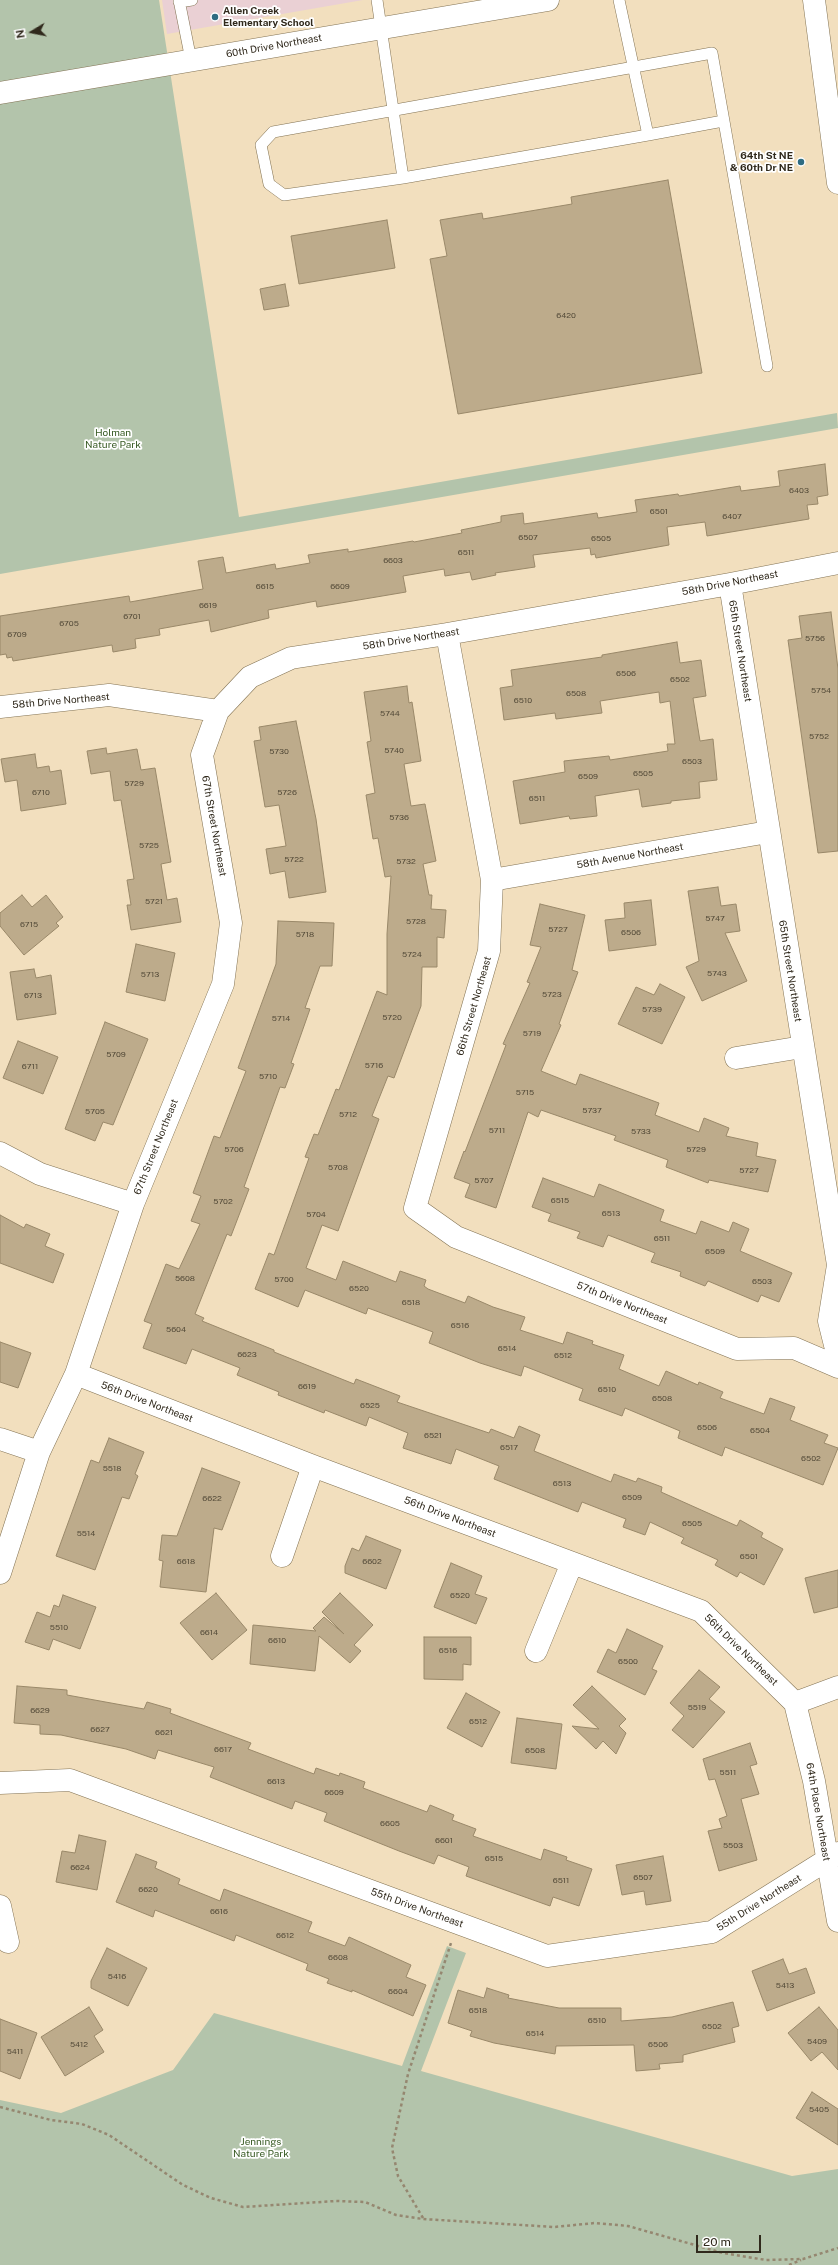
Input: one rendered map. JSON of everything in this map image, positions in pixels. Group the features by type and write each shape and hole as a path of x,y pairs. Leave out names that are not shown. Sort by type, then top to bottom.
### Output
{"street":[{"name":"60th Drive Northeast","path":"0,93 381,27 548,0"},
{"path":"814,0 838,183"},
{"name":"58th Drive Northeast","path":"0,707 109,695 218,711 250,677 291,658 447,634 730,584 838,563"},
{"name":"65th Street Northeast","path":"730,584 802,1047 838,1265 829,1321 838,1357"},
{"name":"66th Street Northeast","path":"415,1208 489,951 492,880 447,634"},
{"name":"67th Street Northeast","path":"0,1573 39,1452 76,1374 133,1204 223,984 231,924 202,755 218,711"},
{"name":"58th Avenue Northeast","path":"492,880 768,832"},
{"path":"736,1058 802,1047"},
{"path":"0,1154 40,1174 133,1204"},
{"name":"57th Drive Northeast","path":"415,1208 456,1237 738,1349 794,1348 838,1366"},
{"name":"56th Drive Northeast","path":"76,1374 313,1466 700,1611 795,1703"},
{"path":"0,1440 39,1452"},
{"path":"282,1556 313,1466"},
{"path":"536,1651 572,1563"},
{"path":"795,1703 838,1687"},
{"name":"64th Place Northeast","path":"795,1703 834,1860 838,1921"},
{"name":"55th Drive Northeast","path":"0,1783 70,1780 548,1956 712,1932 834,1860"},
{"path":"0,1906 8,1942"}],"lane":[{"path":"191,60 179,1 192,0"},
{"path":"377,0 403,178"},
{"path":"619,0 648,135"},
{"path":"723,121 403,178 284,195 269,184 261,144 273,132 712,53 767,366"}],"path":[{"path":"423,2219 398,2176 392,2148 408,2074 458,1922"},
{"path":"0,2107 51,2120 82,2124 102,2132 183,2184 211,2198 243,2207 336,2201 365,2202 396,2215 423,2219 554,2227 595,2223 628,2226 723,2253 766,2260 803,2259"},
{"path":"789,2265 803,2259 837,2249"}],"shaded area":[{"name":"Allen Creek Elementary School","path":"162,0 363,0 167,34"}],"green space":[{"name":"Holman Nature Park","path":"0,0 159,0 239,517 837,413 838,428 0,574"},
{"name":"Jennings Nature Park","path":"447,1946 466,1953 421,2071 792,2176 838,2169 838,2265 0,2265 0,2100 61,2113 173,2070 214,2013 402,2066"}],"building":[{"path":"668,180 702,373 458,414 430,259 447,256 440,220 482,213 483,219 572,204 571,197"},
{"path":"387,220 395,268 299,284 291,236"},
{"path":"285,284 289,306 264,310 260,289"},
{"path":"825,464 828,495 817,497 818,504 807,505 809,519 707,536 705,522 667,527 669,545 596,558 595,554 591,555 590,548 533,555 535,567 495,573 496,575 472,580 470,572 445,576 444,569 403,576 406,592 317,607 316,601 268,610 269,618 211,632 209,620 159,629 160,635 135,639 136,648 113,652 112,645 13,661 12,657 7,658 6,654 0,655 0,616 129,596 130,602 203,589 198,561 223,557 226,573 275,564 276,569 310,563 308,555 348,549 348,552 462,533 461,530 501,522 501,516 523,513 524,524 597,513 598,518 637,512 635,500 678,494 679,496 740,486 741,491 780,486 778,471"},
{"path":"831,612 838,669 838,851 818,853 788,640 802,638 799,616"},
{"path":"677,642 680,663 701,660 706,696 693,698 700,741 713,739 717,780 699,782 700,798 671,801 671,803 642,807 639,789 595,796 597,816 570,819 569,816 520,824 513,781 565,772 564,761 609,756 610,760 668,751 667,744 675,744 670,701 660,703 659,692 600,701 602,713 556,719 555,713 504,720 500,688 513,686 511,670 602,657 602,655"},
{"path":"407,686 409,703 412,702 421,761 404,764 411,806 425,804 436,861 423,864 429,895 432,895 431,909 446,910 444,938 437,937 437,967 422,967 421,1006 394,1078 388,1076 372,1116 379,1119 338,1231 322,1225 306,1268 336,1280 343,1261 396,1282 400,1271 426,1280 424,1286 428,1289 465,1303 468,1296 493,1307 525,1317 520,1330 563,1344 567,1332 593,1341 592,1344 624,1355 619,1369 659,1386 666,1371 698,1385 699,1382 723,1392 720,1398 764,1414 770,1398 795,1407 790,1420 828,1435 824,1443 838,1448 823,1485 725,1447 722,1456 678,1438 680,1431 625,1408 622,1416 579,1400 583,1389 524,1366 521,1376 480,1363 429,1343 433,1332 368,1308 366,1314 305,1290 298,1307 255,1289 269,1253 274,1255 309,1158 305,1157 314,1134 318,1135 336,1089 339,1090 377,991 387,995 387,934 391,876 385,877 378,838 373,839 366,795 375,793 367,742 371,741 364,692"},
{"path":"296,721 316,819 326,892 289,898 285,871 270,874 266,849 286,846 279,805 265,807 254,741 261,740 259,727"},
{"path":"106,748 107,754 137,749 141,770 155,768 171,862 161,864 167,900 177,898 181,922 131,930 127,905 131,905 127,880 134,879 121,800 114,801 110,771 91,774 87,751"},
{"path":"35,754 37,768 49,766 50,772 61,770 66,804 21,811 17,780 5,782 1,759"},
{"path":"718,887 721,906 736,904 740,931 725,933 747,981 702,1001 686,967 699,961 688,891"},
{"path":"22,895 32,907 46,895 63,917 56,923 59,926 24,955 0,926 0,913"},
{"path":"651,900 656,945 609,951 605,920 625,918 624,903"},
{"path":"540,904 585,915 572,970 578,972 559,1024 561,1025 541,1071 576,1085 580,1074 659,1103 655,1115 699,1132 704,1118 729,1128 726,1136 758,1143 756,1156 776,1160 768,1192 709,1180 708,1183 666,1167 668,1160 614,1140 616,1136 541,1110 538,1117 528,1112 496,1208 465,1197 470,1184 454,1178 506,1045 503,1044 530,983 527,982 541,947 530,945"},
{"path":"278,921 334,923 332,966 320,966 305,1008 310,1009 291,1063 294,1064 285,1088 280,1087 244,1187 249,1189 231,1236 227,1234 195,1314 204,1318 202,1321 354,1384 356,1379 400,1396 397,1402 489,1433 491,1429 514,1438 519,1426 540,1435 534,1451 611,1482 614,1474 636,1482 638,1478 662,1487 661,1492 737,1526 740,1520 763,1533 761,1537 783,1549 764,1585 740,1572 737,1577 715,1565 718,1560 681,1543 684,1538 650,1522 645,1535 623,1527 626,1519 582,1502 578,1512 494,1479 499,1466 456,1449 451,1464 403,1448 408,1433 369,1417 366,1426 325,1410 324,1413 278,1395 279,1392 237,1375 240,1368 192,1349 186,1364 143,1348 152,1324 144,1321 166,1264 179,1269 200,1224 191,1221 201,1196 193,1193 214,1136 220,1138 246,1071 238,1068 276,964"},
{"path":"136,944 175,953 165,1001 126,992"},
{"path":"34,969 36,978 51,975 56,1014 17,1020 10,972"},
{"path":"660,984 685,997 662,1044 618,1024 636,987 654,995"},
{"path":"105,1022 148,1039 113,1125 103,1122 95,1141 65,1129"},
{"path":"18,1041 58,1057 43,1094 3,1078"},
{"path":"543,1178 594,1197 599,1184 664,1210 660,1221 696,1234 701,1221 729,1232 733,1222 749,1229 740,1251 792,1273 779,1302 761,1295 758,1302 708,1281 705,1286 680,1276 681,1272 651,1262 655,1253 608,1235 603,1247 577,1238 580,1232 548,1221 551,1214 532,1207"},
{"path":"0,1215 24,1228 26,1224 50,1234 45,1246 64,1254 53,1283 0,1263"},
{"path":"0,1342 31,1353 18,1388 0,1382"},
{"path":"109,1438 144,1452 135,1474 138,1476 129,1499 122,1497 95,1570 56,1556 91,1460 99,1463"},
{"path":"202,1468 240,1482 222,1530 214,1528 206,1592 160,1587 163,1561 159,1560 162,1535 177,1536"},
{"path":"366,1536 401,1550 386,1589 345,1573 345,1566 352,1548 359,1551"},
{"path":"451,1563 482,1576 475,1594 487,1598 476,1624 434,1607"},
{"path":"838,1570 838,1607 814,1613 805,1578"},
{"path":"216,1593 247,1630 212,1660 180,1623"},
{"path":"340,1593 373,1625 354,1645 361,1651 350,1663 319,1636 315,1671 250,1664 253,1625 316,1631 313,1628 324,1617 344,1634 322,1612"},
{"path":"63,1595 96,1607 80,1649 53,1639 49,1650 25,1642 37,1612 50,1617 54,1605 59,1607"},
{"path":"627,1629 663,1646 652,1669 657,1671 645,1695 597,1672 608,1649 616,1653"},
{"path":"424,1637 471,1637 471,1665 463,1664 463,1680 424,1679"},
{"path":"699,1670 720,1687 709,1699 725,1712 693,1748 672,1730 684,1716 670,1703"},
{"path":"17,1686 67,1690 67,1695 144,1709 147,1702 171,1709 170,1713 251,1743 248,1749 314,1774 316,1768 339,1776 340,1773 365,1782 363,1788 427,1812 430,1805 454,1815 452,1820 476,1829 473,1836 541,1860 544,1849 567,1857 566,1860 592,1869 579,1906 553,1897 550,1906 466,1876 469,1867 438,1855 434,1864 399,1851 324,1821 327,1813 295,1801 292,1809 210,1777 214,1767 158,1750 155,1759 126,1749 61,1735 40,1734 40,1725 14,1723"},
{"path":"592,1686 626,1719 619,1726 626,1733 616,1754 603,1741 596,1749 572,1726 599,1729 573,1705"},
{"path":"466,1693 500,1712 482,1747 447,1728"},
{"path":"517,1718 562,1724 556,1769 511,1763"},
{"path":"750,1743 757,1764 750,1766 759,1794 741,1799 757,1860 719,1871 708,1831 722,1828 719,1819 727,1816 715,1779 709,1780 703,1759"},
{"path":"79,1835 106,1841 97,1890 56,1882 62,1851 75,1853"},
{"path":"136,1854 157,1862 155,1868 180,1879 178,1884 220,1901 224,1889 312,1922 308,1932 345,1946 349,1937 411,1965 406,1977 426,1985 413,2016 352,1990 352,1992 327,1983 329,1979 306,1970 308,1964 236,1935 234,1941 155,1910 153,1917 116,1902"},
{"path":"663,1856 671,1901 646,1905 644,1891 622,1895 616,1865"},
{"path":"107,1948 147,1968 128,2006 91,1988 91,1981"},
{"path":"783,1959 789,1974 806,1968 815,1993 767,2011 752,1971"},
{"path":"487,1988 509,1995 508,1998 559,2008 621,2008 621,2021 672,2017 733,2002 739,2026 732,2028 735,2042 683,2055 683,2062 659,2064 660,2069 636,2071 634,2045 556,2046 555,2054 494,2043 470,2036 472,2031 448,2023 458,1990 484,1998"},
{"path":"89,2007 103,2030 94,2036 104,2052 65,2076 41,2037"},
{"path":"819,2007 838,2030 838,2070 822,2052 811,2061 788,2033"},
{"path":"0,2019 37,2033 20,2079 0,2071"},
{"path":"812,2092 838,2109 838,2145 796,2118"}],"place":[{"name":"Allen Creek Elementary School","path":"215,17"},
{"name":"64th St NE & 60th Dr NE","path":"801,162"}]}
